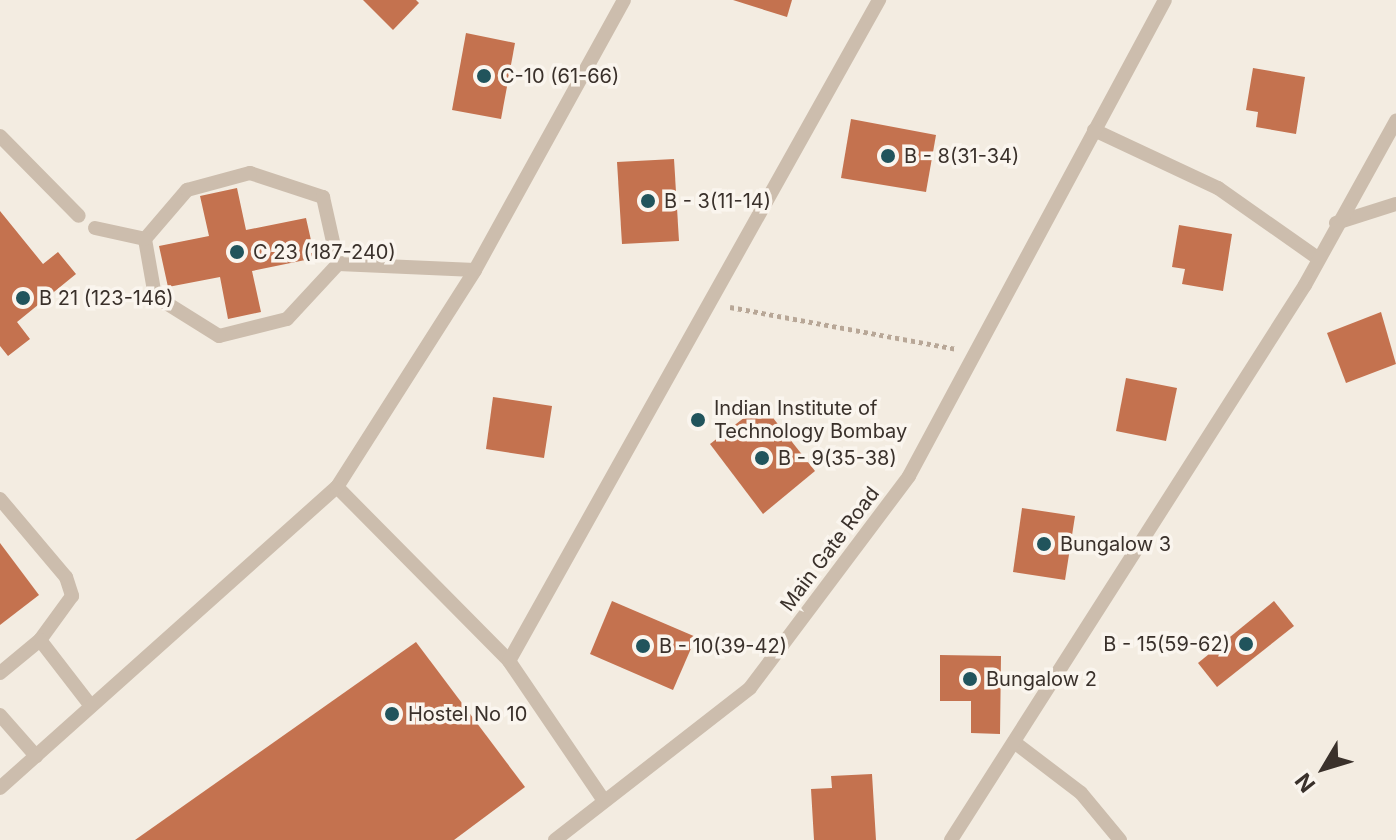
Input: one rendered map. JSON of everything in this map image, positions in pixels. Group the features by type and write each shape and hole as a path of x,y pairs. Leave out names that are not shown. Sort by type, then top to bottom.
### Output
{"lane":[{"path":"0,788 337,487 475,270 624,0"},
{"path":"509,661 879,0"},
{"name":"Main Gate Road","path":"555,840 750,688 909,476 1165,0"},
{"path":"951,840 1305,285 1316,257 1396,121"},
{"path":"1094,130 1218,188 1316,257"},
{"path":"0,136 79,216"},
{"path":"145,239 187,190 250,173 323,197 338,264"},
{"path":"1336,223 1396,204"},
{"path":"95,228 145,239"},
{"path":"145,239 155,296 219,336 287,319 338,264 475,270"},
{"path":"337,487 509,661 604,801"},
{"path":"0,499 66,577 72,596 40,640 0,673"},
{"path":"40,640 91,706"},
{"path":"0,715 36,756"},
{"path":"1014,742 1081,793 1120,840"}],"path":[{"path":"709,303 973,353"}],"building":[{"path":"363,0 416,0 419,3 393,30"},
{"path":"733,0 792,0 787,17"},
{"name":"C-10 (61-66)","path":"466,33 515,43 501,119 452,110"},
{"path":"1253,68 1305,77 1296,134 1256,127 1258,112 1246,110"},
{"name":"B - 8(31-34)","path":"851,119 936,135 926,192 841,178"},
{"name":"B - 3(11-14)","path":"674,159 679,241 622,244 617,162"},
{"name":"C 23 (187-240)","path":"237,188 246,230 306,218 315,258 252,271 261,312 228,319 220,277 168,287 159,246 209,236 200,196"},
{"name":"B 21 (123-146)","path":"0,211 43,264 58,252 76,274 17,322 30,339 8,356 0,346"},
{"path":"1179,225 1232,234 1223,291 1182,284 1185,269 1172,267"},
{"path":"1381,312 1396,364 1346,383 1327,333"},
{"path":"1126,378 1177,388 1166,441 1116,431"},
{"path":"493,397 552,406 544,458 486,449"},
{"name":"B - 9(35-38)","path":"762,404 815,471 763,514 710,444"},
{"name":"Bungalow 3","path":"1022,508 1075,516 1065,580 1013,572"},
{"path":"0,543 39,595 0,625"},
{"name":"B - 10(39-42)","path":"612,601 696,637 673,690 590,654"},
{"name":"B - 15(59-62)","path":"1274,601 1294,626 1217,687 1198,663"},
{"name":"Hostel No 10","path":"416,642 525,787 454,840 135,840"},
{"name":"Bungalow 2","path":"940,655 1001,656 1000,734 971,733 971,701 940,701"},
{"path":"872,774 876,840 814,840 811,789 832,788 831,776"}],"place":[{"name":"C-10 (61-66)","path":"484,76"},
{"name":"B - 8(31-34)","path":"888,156"},
{"name":"B - 3(11-14)","path":"648,201"},
{"name":"C 23 (187-240)","path":"237,252"},
{"name":"B 21 (123-146)","path":"23,298"},
{"name":"Indian Institute of Technology Bombay","path":"698,420"},
{"name":"B - 9(35-38)","path":"762,458"},
{"name":"Bungalow 3","path":"1044,544"},
{"name":"B - 15(59-62)","path":"1246,644"},
{"name":"B - 10(39-42)","path":"643,646"},
{"name":"Bungalow 2","path":"970,679"},
{"name":"Hostel No 10","path":"392,714"}]}
